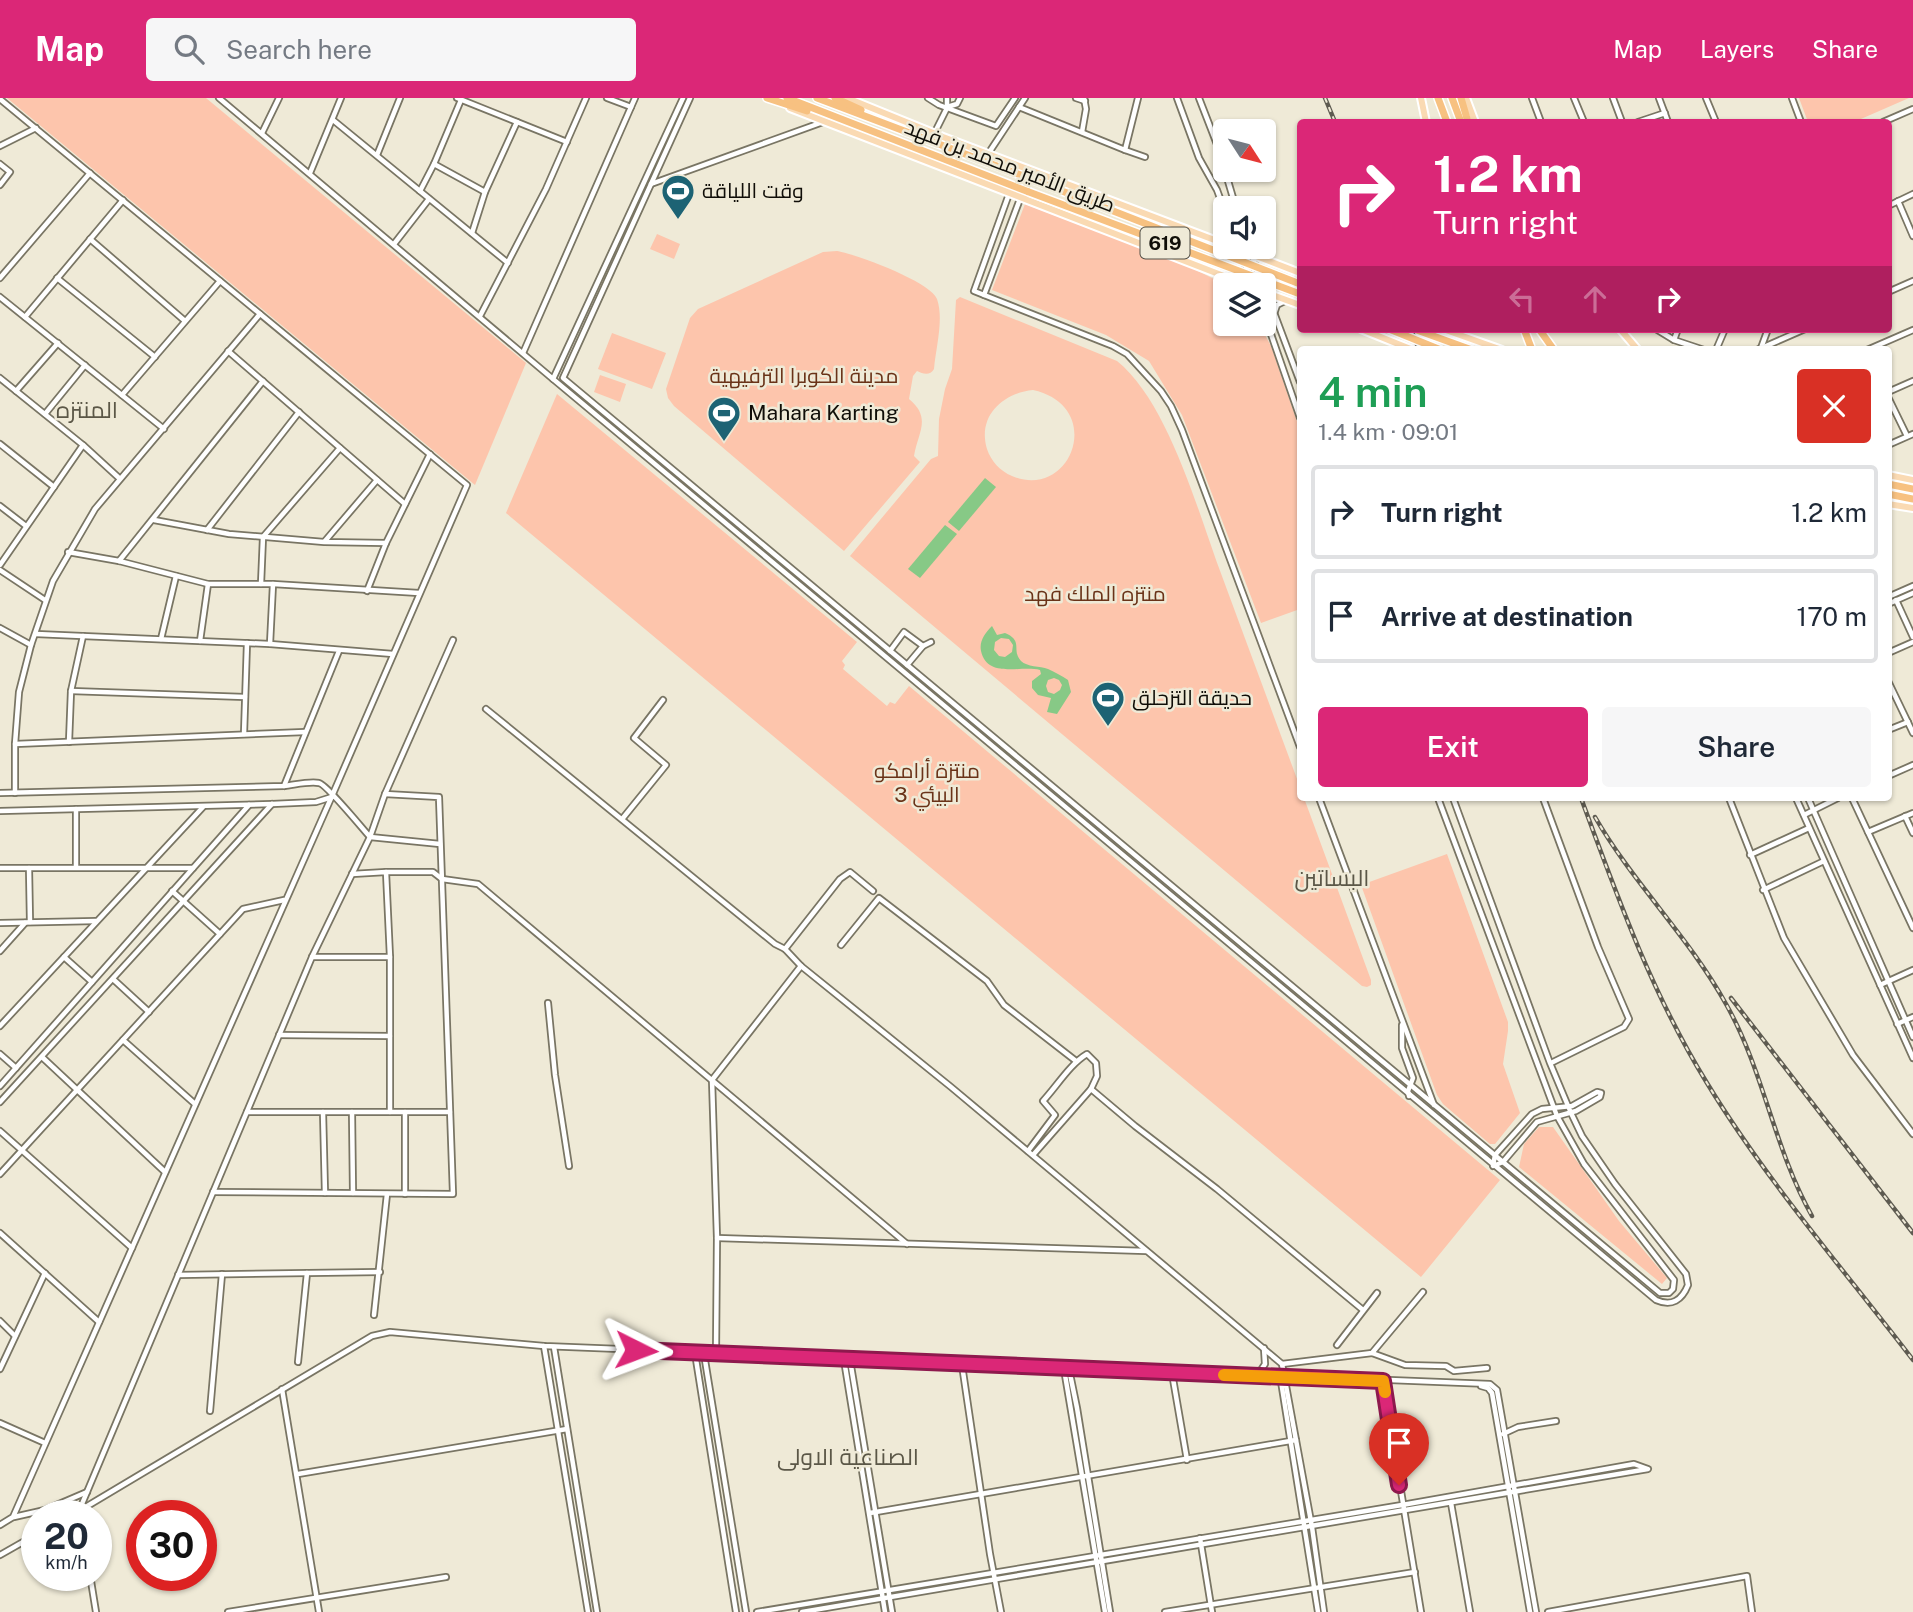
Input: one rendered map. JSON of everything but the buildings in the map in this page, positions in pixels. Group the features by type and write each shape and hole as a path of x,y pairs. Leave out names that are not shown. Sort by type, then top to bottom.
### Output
{"highway":[{"path":"767,98 889,138"},
{"name":"طريق الأمير محمد بن فهد","path":"787,98 1297,293"},
{"name":"طريق الأمير محمد بن فهد","path":"817,98 1297,283"},
{"path":"835,98 919,136"},
{"path":"1438,98 1446,119"},
{"path":"1452,98 1460,119"},
{"path":"1464,98 1468,119"},
{"path":"1399,333 1431,346"},
{"path":"1425,333 1461,346"},
{"path":"1892,485 1913,489"},
{"path":"1892,495 1913,499"}],"main road":[{"path":"767,98 1215,273"},
{"path":"1422,98 1426,119"},
{"path":"1464,98 1474,119"},
{"path":"852,99 934,134 1213,239"},
{"path":"1263,259 1297,272"},
{"path":"1276,294 1297,304"},
{"path":"1371,333 1403,346"},
{"path":"1454,333 1492,346"},
{"path":"1892,476 1913,480"},
{"path":"1892,505 1913,508"}],"street":[{"path":"219,98 1493,1166 1656,1300 1668,1304 1681,1297 1688,1285 1686,1274 1615,1184 1582,1136 1550,1063 1454,801"},
{"path":"262,133 279,98"},
{"path":"310,173 341,98"},
{"path":"377,155 400,98"},
{"path":"476,106 478,98"},
{"path":"480,316 546,189 586,98"},
{"path":"607,98 631,107"},
{"path":"523,352 635,98"},
{"path":"553,379 683,98"},
{"path":"563,378 690,98"},
{"path":"929,98 947,108 996,126 1014,98"},
{"path":"934,134 947,108 947,98"},
{"path":"947,108 957,104 960,98"},
{"path":"988,154 1025,98"},
{"path":"1076,98 1084,99 1086,109 1082,132"},
{"path":"1177,98 1199,158 1219,196"},
{"path":"1199,98 1218,147 1232,196"},
{"path":"1532,98 1540,119"},
{"path":"1574,98 1583,119"},
{"path":"1613,98 1621,119"},
{"path":"1659,98 1667,119"},
{"path":"1706,98 1715,119"},
{"path":"1792,98 1800,119"},
{"path":"0,99 467,485 13,1517"},
{"path":"420,191 435,164 459,99 567,142"},
{"path":"1125,150 1138,99"},
{"path":"1019,107 1145,157"},
{"path":"1889,119 1913,108"},
{"path":"1647,119 1665,113"},
{"path":"332,120 508,263"},
{"path":"472,233 485,192 517,122"},
{"path":"643,185 823,122"},
{"path":"0,146 36,128"},
{"path":"0,164 10,172 0,185"},
{"path":"435,164 485,192"},
{"path":"0,278 90,173"},
{"path":"1009,194 974,291 1113,346 1139,365 1161,391 1182,430 1297,739"},
{"path":"1892,204 1913,194"},
{"path":"394,244 429,199"},
{"path":"984,295 1020,199"},
{"path":"25,317 122,200"},
{"path":"1898,201 1913,236"},
{"path":"90,239 185,321"},
{"path":"57,278 155,356"},
{"path":"122,395 220,281"},
{"path":"1892,290 1913,281"},
{"path":"0,297 164,429"},
{"path":"1276,308 1277,305 1288,300"},
{"path":"15,793 19,692 45,600 68,552 95,509 119,478 164,429 260,314"},
{"path":"1276,320 1297,374"},
{"path":"1876,346 1913,330"},
{"path":"1663,333 1692,346"},
{"path":"1674,340 1677,333"},
{"path":"1766,346 1796,333"},
{"path":"1270,336 1297,410"},
{"path":"16,391 58,343"},
{"path":"228,351 405,504"},
{"path":"45,414 85,365"},
{"path":"0,378 83,445 119,478"},
{"path":"553,379 563,378 606,413 1660,1293 1667,1294 1675,1286 1674,1280 1584,1164 1553,1108 1439,801"},
{"path":"1892,390 1913,380"},
{"path":"119,561 263,381"},
{"path":"1892,404 1910,435 1892,443"},
{"path":"207,530 299,412"},
{"path":"601,419 606,413"},
{"path":"0,444 54,487"},
{"path":"0,565 83,445"},
{"path":"261,584 263,537 340,447"},
{"path":"367,591 386,543 430,454"},
{"path":"669,477 675,471"},
{"path":"324,542 377,480"},
{"path":"0,506 26,526"},
{"path":"154,520 263,537 386,543"},
{"path":"747,542 752,536"},
{"path":"68,552 119,561 208,584 273,584 419,593"},
{"path":"0,570 45,600"},
{"path":"161,639 176,576"},
{"path":"200,641 208,584"},
{"path":"270,644 273,584"},
{"path":"1892,595 1913,586"},
{"path":"814,598 820,592"},
{"path":"1892,602 1913,593"},
{"path":"1892,651 1913,640 1896,600"},
{"path":"845,623 849,617"},
{"path":"0,628 31,645"},
{"path":"890,651 904,632 923,646"},
{"path":"36,634 270,644 393,654"},
{"path":"69,742 71,691 83,636"},
{"path":"84,1500 312,957 370,836 385,794 453,640"},
{"path":"873,646 878,640"},
{"path":"907,665 923,646 931,642"},
{"path":"244,734 247,643"},
{"path":"284,786 339,651"},
{"path":"909,677 914,670"},
{"path":"1892,689 1913,733"},
{"path":"71,691 245,696"},
{"path":"623,818 666,765 634,738 663,701"},
{"path":"486,709 775,944 785,949 1282,1364 1289,1442 1307,1521 1312,1527 1324,1612"},
{"path":"1892,728 1908,722"},
{"path":"15,744 305,732"},
{"path":"1015,766 1020,759"},
{"path":"1892,774 1913,765"},
{"path":"0,793 318,783 327,787 332,796 370,836 440,844"},
{"path":"213,1192 453,1194 439,797 385,794"},
{"path":"0,811 316,803 332,796"},
{"path":"1320,801 1434,1105 1434,1110 1429,1112"},
{"path":"1544,801 1598,947 1629,1019 1624,1027 1550,1063"},
{"path":"1730,801 1749,855 1784,938 1853,1055 1913,1134"},
{"path":"1797,801 1913,1058"},
{"path":"1809,801 1913,1037"},
{"path":"1804,815 1831,801"},
{"path":"1853,801 1913,928"},
{"path":"0,1102 272,804"},
{"path":"0,1086 249,805"},
{"path":"0,1026 204,806"},
{"path":"76,809 76,867"},
{"path":"1868,832 1913,813"},
{"path":"1905,816 1913,833"},
{"path":"1093,830 1098,824"},
{"path":"1749,855 1810,828"},
{"path":"1763,890 1824,861"},
{"path":"0,868 193,868"},
{"path":"0,951 27,922 29,868"},
{"path":"386,872 390,957 390,1112"},
{"path":"352,874 433,872 442,879 478,884 906,1244"},
{"path":"785,949 840,878 849,872 873,891"},
{"path":"172,891 220,934"},
{"path":"1180,903 1185,897"},
{"path":"841,945 879,898 987,981 1004,1005 1076,1060"},
{"path":"0,1174 243,909 285,900"},
{"path":"0,923 97,921"},
{"path":"64,957 92,982"},
{"path":"312,957 390,957"},
{"path":"1257,967 1262,961"},
{"path":"716,1354 717,1238 712,1080 801,965"},
{"path":"1880,985 1913,970"},
{"path":"113,979 149,1012"},
{"path":"548,1003 555,1075 569,1166"},
{"path":"1897,1024 1913,1017"},
{"path":"1402,1020 1402,1048 1413,1078 1409,1096"},
{"path":"279,1035 390,1036"},
{"path":"123,1040 195,1104"},
{"path":"1358,1052 1363,1045"},
{"path":"0,1054 16,1068"},
{"path":"1028,1151 1055,1115 1043,1101 1076,1060 1087,1054 1096,1063 1097,1076 1091,1089 1033,1155"},
{"path":"41,1057 165,1172"},
{"path":"1091,1089 1363,1310"},
{"path":"1601,1093 1600,1097 1571,1113 1537,1122 1503,1162 1493,1166 1495,1155 1532,1114 1542,1109 1568,1107 1601,1093"},
{"path":"247,1112 450,1112"},
{"path":"323,1112 325,1193"},
{"path":"352,1112 353,1194"},
{"path":"405,1112 405,1194"},
{"path":"0,1131 132,1248"},
{"path":"374,1315 387,1194"},
{"path":"0,1233 99,1322"},
{"path":"717,1238 1147,1251"},
{"path":"178,1275 380,1272"},
{"path":"0,1369 45,1273"},
{"path":"298,1362 307,1273"},
{"path":"210,1411 222,1274"},
{"path":"1674,1280 1686,1274"},
{"path":"1372,1353 1423,1292"},
{"path":"1336,1345 1377,1293"},
{"path":"1656,1300 1660,1293"},
{"path":"0,1321 15,1336"},
{"path":"100,1500 372,1336 390,1332 554,1347 1473,1384 1494,1386 1530,1612"},
{"path":"544,1346 589,1612"},
{"path":"554,1347 597,1612"},
{"path":"1257,1376 1265,1364 1264,1348"},
{"path":"695,1353 736,1612"},
{"path":"704,1353 746,1612"},
{"path":"1282,1364 1372,1353 1405,1365 1446,1366 1454,1371 1487,1368"},
{"path":"847,1360 885,1590 892,1612"},
{"path":"962,1364 1001,1612"},
{"path":"1067,1369 1077,1408 1085,1478 1107,1612"},
{"path":"1172,1373 1186,1460"},
{"path":"1283,1377 1296,1440 1307,1521 1305,1528 1318,1612"},
{"path":"1383,1381 1421,1612"},
{"path":"282,1389 319,1612"},
{"path":"702,1399 711,1398"},
{"path":"1502,1434 1518,1427 1556,1421"},
{"path":"0,1423 45,1443"},
{"path":"298,1474 567,1429"},
{"path":"872,1513 1296,1440"},
{"path":"757,1612 1200,1538 1307,1521 1403,1509 1451,1503 1648,1469 1634,1464 1450,1496 1403,1509 1312,1527 802,1612"},
{"path":"1579,1474 1581,1481"},
{"path":"1532,1482 1533,1489"},
{"path":"1511,1485 1516,1492 1536,1612"},
{"path":"568,1492 577,1490"},
{"path":"0,1525 13,1517 45,1510 87,1492"},
{"path":"718,1498 727,1495"},
{"path":"1450,1496 1470,1612"},
{"path":"1200,1538 1212,1612"},
{"path":"0,1555 21,1543"},
{"path":"580,1563 588,1562"},
{"path":"1165,1612 1415,1572"},
{"path":"1548,1612 1747,1576 1752,1612"},
{"path":"229,1612 446,1577"},
{"path":"1314,1588 1320,1580"},
{"path":"93,1591 96,1612"},
{"path":"885,1612 887,1597"}],"green space":[{"path":"7,98 206,98 526,363 475,485"},
{"path":"1799,98 1909,98 1861,119 1807,119"},
{"path":"1025,204 1213,278 1213,336 1266,336 1297,421 1297,610 1261,623 1182,415 1149,361 1106,335 992,290"},
{"path":"657,234 680,244 674,259 650,249"},
{"name":"مدينة الكوبرا الترفيهية","path":"837,251 875,263 922,285 937,299 940,315 934,369 928,374 917,371 913,376 909,399 922,419 914,456 920,462 844,551 674,406 666,389 690,318 698,309 823,252"},
{"name":"منتزه الملك فهد","path":"960,297 1117,361 1135,379 1151,402 1190,487 1297,779 1297,801 1305,801 1371,985 1362,986 850,556 931,459 938,456 939,419 952,369 956,300","holes":["1033,390 1056,399 1069,414 1074,431 1072,448 1064,464 1051,475 1033,480 1012,476 991,458 985,437 986,426 995,408 1003,401"]},
{"path":"612,333 666,353 652,389 598,369"},
{"path":"600,375 626,384 620,402 594,392"},
{"name":"منتزة أرامكو البيئي 3","path":"557,394 857,642 842,661 845,665 843,669 887,706 890,702 895,704 909,686 1500,1180 1421,1277 506,513"},
{"path":"1447,854 1508,1022 1503,1064 1520,1113 1495,1144 1490,1144 1443,1104 1437,1095 1361,885"},
{"path":"1539,1127 1553,1127 1619,1221 1667,1278 1662,1284 1519,1167 1524,1144"}],"shaded area":[{"path":"985,478 996,487 959,531 948,522"},
{"path":"945,525 957,534 920,578 908,569"},
{"path":"992,626 997,635 1005,633 1014,639 1021,661 1048,669 1068,680 1071,692 1057,714 1047,712 1051,698 1038,695 1032,688 1032,681 1041,674 1040,670 997,668 984,660 981,644","holes":["1001,638 1009,639 1013,645 1012,652 1005,657 999,656 994,650 995,642","1054,678 1062,685 1054,694 1048,692 1046,686 1048,680"]}],"railway":[{"path":"1325,98 1334,119"},
{"path":"1413,333 1417,346"},
{"path":"1582,801 1652,980 1707,1083 1780,1190 1913,1360"},
{"path":"1595,817 1626,865 1695,956 1726,1004 1750,1056 1788,1164 1812,1216"},
{"path":"1731,998 1913,1233"}],"slow traffic":[{"path":"1224,1375 1383,1381 1385,1392"}],"place":[{"name":"وقت اللياقة","path":"678,221"},
{"name":"Mahara Karting","path":"724,443"},
{"name":"حديقة التزحلق","path":"1108,728"}],"district":[{"name":"المنتزه","path":"87,410"},
{"name":"البساتين","path":"1332,878"},
{"name":"الصناعية الاولى","path":"848,1457"}],"route":[{"path":"636,1350 1383,1381 1399,1485"}]}
